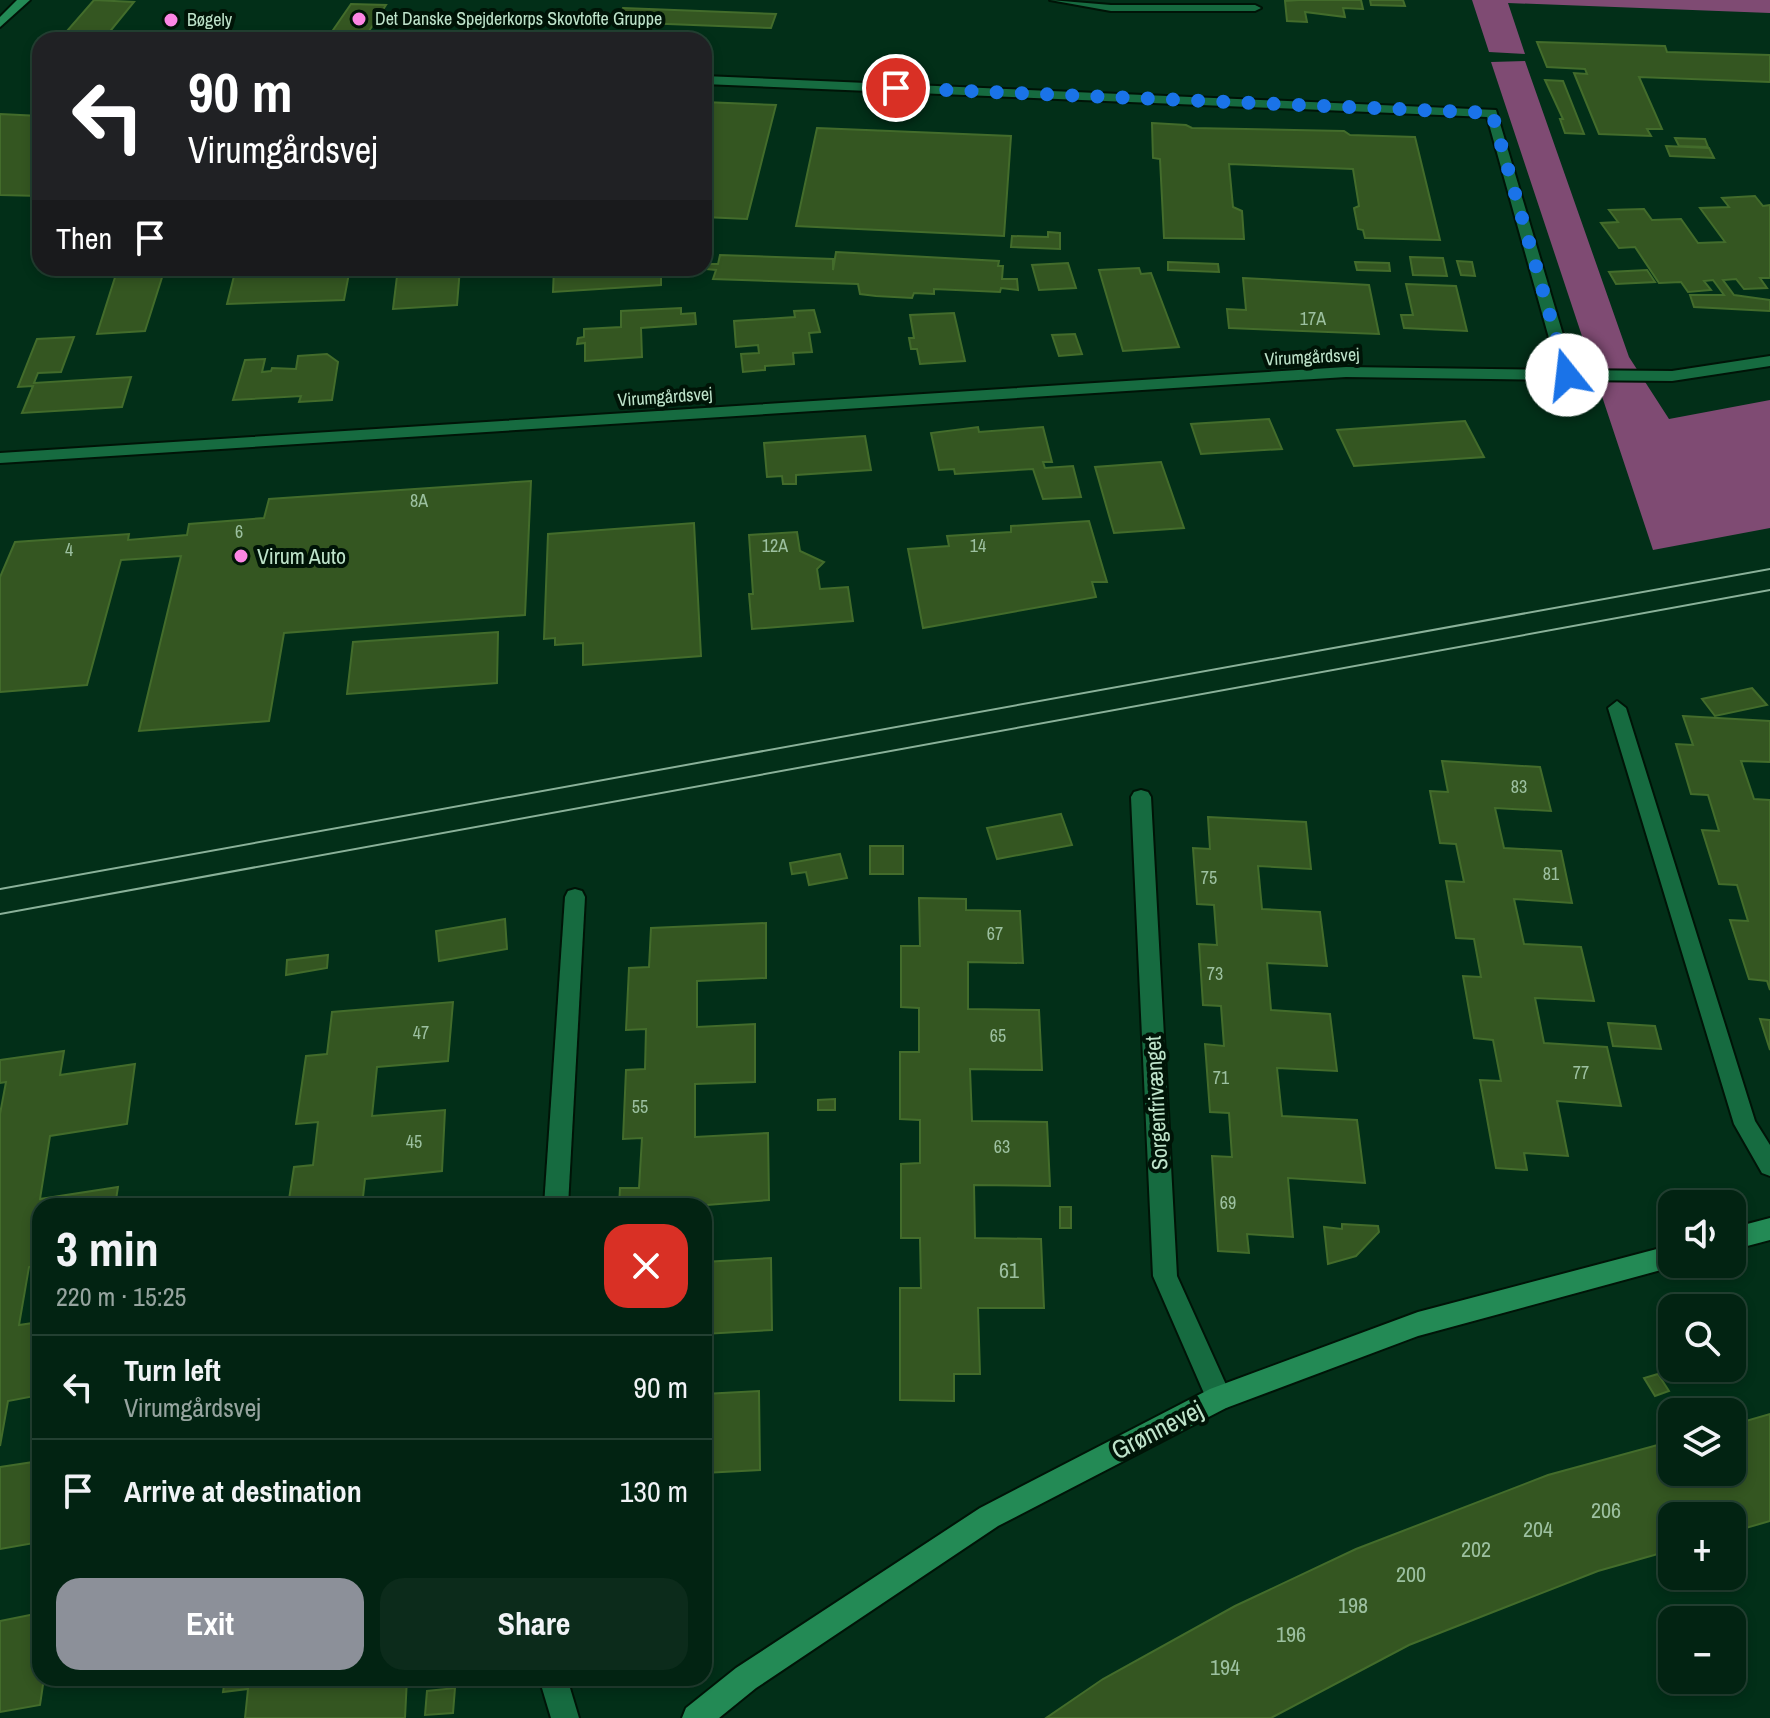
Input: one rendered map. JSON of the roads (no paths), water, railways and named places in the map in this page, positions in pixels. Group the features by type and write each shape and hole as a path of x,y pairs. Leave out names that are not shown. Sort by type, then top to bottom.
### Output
{"street":[{"path":"0,23 24,0"},
{"path":"1056,0 1255,8"},
{"path":"712,80 1492,113 1567,375"},
{"name":"Virumgårdsvej","path":"0,458 1346,372 1672,376 1770,361"},
{"path":"1617,708 1745,1124 1770,1166"},
{"name":"Sorgenfrivænget","path":"1141,797 1165,1276 1219,1398"},
{"path":"556,1198 575,897"},
{"path":"1746,1235 1770,1229"},
{"name":"Grønnevej","path":"696,1718 746,1678 989,1517 1219,1398 1418,1324 1658,1260"},
{"path":"555,1686 565,1718"}],"tram line":[{"path":"0,889 1770,569"},
{"path":"0,914 1770,590"}],"place":[{"name":"Det Danske Spejderkorps Skovtofte Gruppe","path":"359,19"},
{"name":"Bøgely","path":"171,20"},
{"name":"Virum Auto","path":"241,556"}]}
